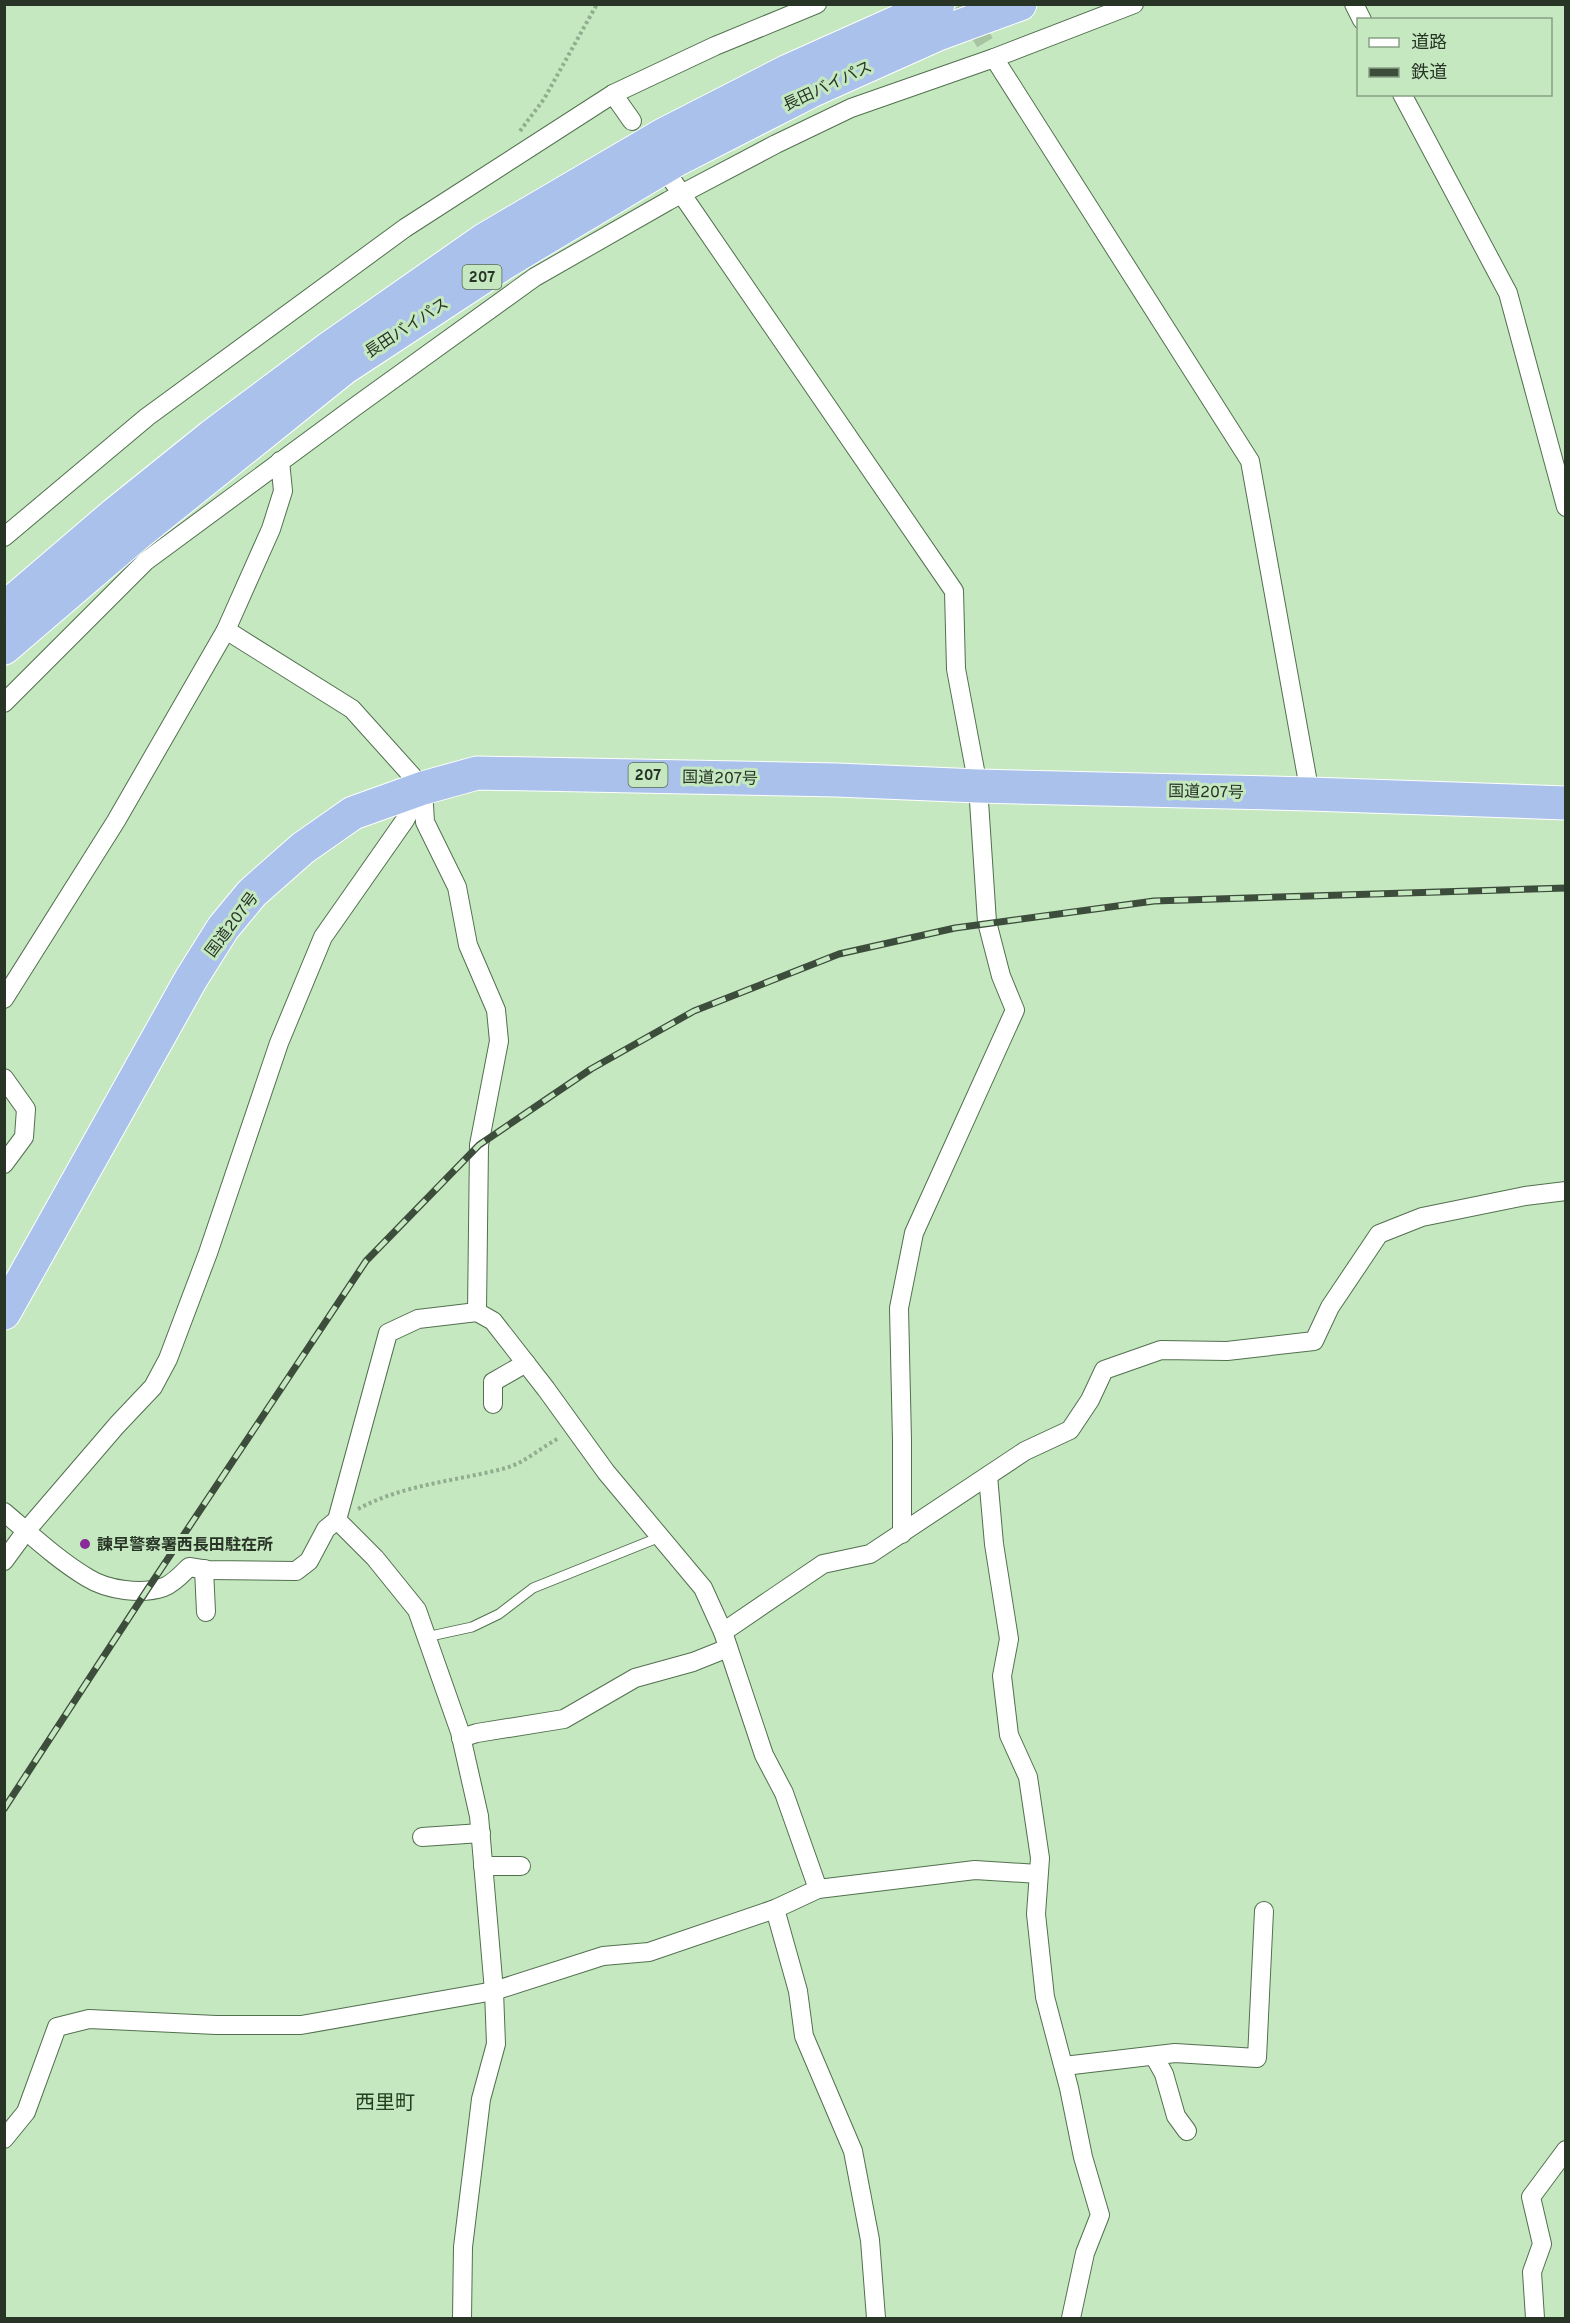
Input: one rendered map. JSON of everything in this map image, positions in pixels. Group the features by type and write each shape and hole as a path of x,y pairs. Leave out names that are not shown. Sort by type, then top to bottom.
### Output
{"highway":[{"name":"長田バイパス","path":"4,609 115,514 212,436 331,347 484,240 663,135 788,71 938,4"},
{"name":"長田バイパス","path":"4,648 136,536 344,368 507,261 676,160 811,91 938,34 1020,4"},
{"name":"国道207号","path":"4,1312 191,979 223,928 252,893 320,836 353,813 423,788 477,773 837,780 1566,803"}],"street":[{"path":"4,537 147,417 309,296 405,228 613,94 715,46 817,4"},
{"path":"4,703 146,561 535,277 677,187 851,108 994,58 1134,4"},
{"path":"1354,4 1361,18"},
{"path":"994,58 1250,460 1310,794"},
{"path":"613,94 632,121"},
{"path":"1403,96 1508,293 1566,507"},
{"path":"677,187 954,591 956,669 978,786 987,922 1001,976 1015,1010 914,1233 898,1308 903,1441 902,1534"},
{"path":"4,999 116,821 226,630 271,529 283,491 280,461"},
{"path":"226,630 352,709 423,788 425,822 457,887 468,945 496,1010 499,1041 479,1145 477,1312"},
{"path":"4,1561 26,1531 153,1387 168,1359 208,1253 279,1043 323,938 405,820 423,788"},
{"path":"4,1078 26,1109 24,1137 4,1164"},
{"path":"461,1738 477,1733 564,1719 635,1678 693,1662 823,1564 870,1554 1025,1451 1070,1430 1090,1400 1104,1370 1161,1350 1227,1351 1314,1341 1330,1307 1379,1234 1422,1217 1525,1196 1566,1191"},
{"path":"4,1512 88,1579 114,1588 147,1590 164,1587 189,1567 296,1570 309,1561 326,1529 337,1520 388,1334 418,1319 477,1312 493,1321 606,1472 703,1588 725,1640 764,1755 784,1793 818,1889"},
{"path":"493,1404 493,1382 526,1363"},
{"path":"988,1476 994,1544 1009,1639 1002,1676 1009,1735 1028,1777 1040,1858 1036,1914 1045,1997 1064,2066 1083,2157 1100,2215 1085,2253 1071,2319"},
{"path":"337,1520 375,1558 417,1610 461,1738 479,1816 494,1991 496,2044 481,2098 463,2247 462,2319"},
{"path":"204,1569 206,1612"},
{"path":"422,1837 481,1833"},
{"path":"483,1866 521,1866"},
{"path":"4,2139 26,2112 57,2027 89,2019 216,2025 301,2025 494,1991 603,1956 649,1952 776,1909 818,1889 975,1870 1038,1874"},
{"path":"776,1909 798,1991 804,2036 853,2151 870,2240 876,2319"},
{"path":"1064,2066 1175,2053 1257,2058 1264,1911"},
{"path":"1154,2056 1164,2074 1176,2116 1187,2131"},
{"path":"1535,2319 1532,2272 1542,2244 1531,2198 1566,2150"}],"lane":[{"path":"426,1637 472,1627 499,1614 533,1588 660,1537"}],"path":[{"path":"518,134 544,99 597,4"},
{"path":"337,1520 380,1497 460,1476 508,1467 575,1428"}],"tunnel":[{"path":"962,4 994,58"}],"railway":[{"path":"4,1809 366,1261 479,1145 591,1069 694,1011 839,954 955,928 1154,901 1566,888"}],"place":[{"name":"諫早警察署西長田駐在所","path":"85,1544"}],"district":[{"name":"西里町","path":"385,2102"}]}
